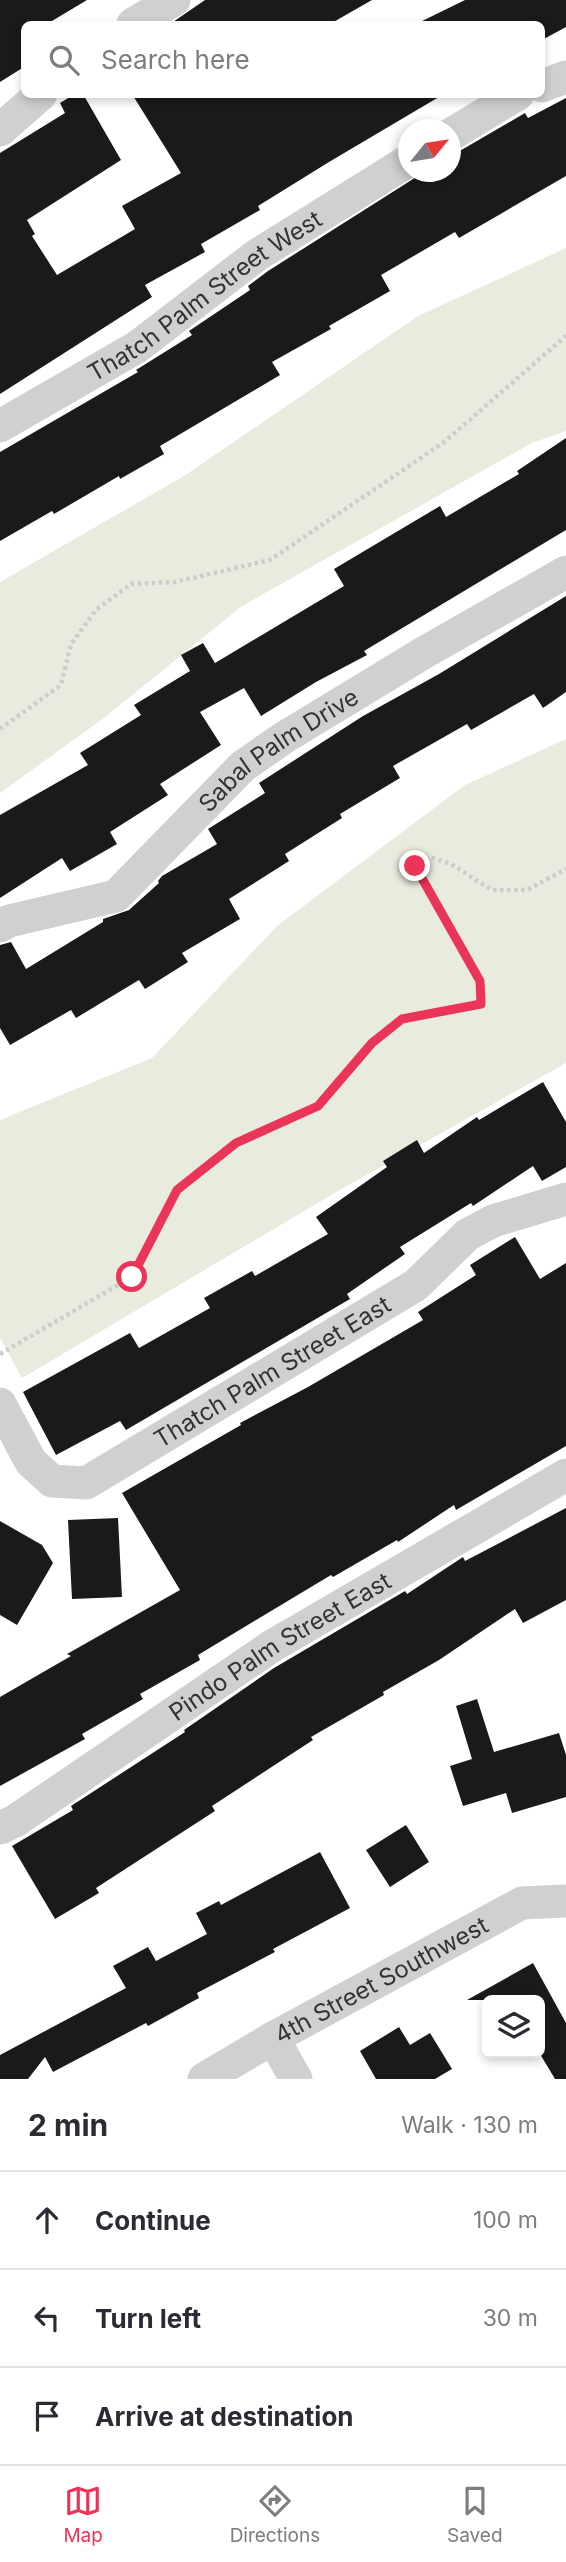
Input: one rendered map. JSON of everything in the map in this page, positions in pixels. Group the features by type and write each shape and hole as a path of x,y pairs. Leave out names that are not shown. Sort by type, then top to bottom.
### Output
{"street":[{"path":"138,21 174,0"},
{"path":"545,85 566,77"},
{"path":"0,130 36,98"},
{"path":"461,128 511,98"},
{"name":"Thatch Palm Street West","path":"0,426 137,348 257,255 398,167"},
{"name":"Sabal Palm Drive","path":"0,926 9,921 116,896 243,766 285,737 425,652 566,572"},
{"name":"Thatch Palm Street East","path":"0,1404 31,1462 52,1481 86,1483 416,1285 467,1235 493,1221 566,1199"},
{"name":"Pindo Palm Street East","path":"0,1828 15,1821 272,1646 566,1475"},
{"name":"4th Street Southwest","path":"204,2079 272,2038 523,1903 566,1900"},
{"path":"272,2038 296,2079"}],"path":[{"path":"0,729 61,685 71,644 96,610 131,584 175,582 270,560 443,443 566,336"},
{"path":"0,1354 132,1277 177,1190 236,1143 318,1106 372,1043 402,1019 481,1004 480,981 415,866 430,857 451,864 492,890 527,890 566,869"}],"shaded area":[{"path":"566,248 566,431 532,443 242,606 104,718 0,793 0,582 184,476 418,316"},
{"path":"566,739 566,1063 338,1191 22,1378 0,1338 0,1120 152,1058 277,926 465,785"}],"building":[{"path":"0,0 87,0 52,21 21,21 21,69 0,82"},
{"path":"205,0 372,0 335,21 174,21"},
{"path":"465,0 566,0 566,27 545,38 545,21 422,21"},
{"path":"68,98 85,98 121,160 27,220 35,234 32,236 57,275 135,229 122,206 181,173 134,98 437,98 398,119 258,206 260,210 201,244 205,252 145,285 152,297 0,394 0,153 65,113 60,103"},
{"path":"566,98 566,176 459,238 455,232 381,275 390,291 329,326 331,329 272,362 280,375 160,446 164,454 120,479 119,476 54,514 52,511 0,541 0,452 138,372 136,370 192,335 189,331 250,290 248,286 268,271 408,182 461,182 461,150 525,113 528,118"},
{"path":"566,438 566,530 364,651 367,655 261,716 244,688 200,712 221,745 160,784 168,795 110,832 117,844 70,871 62,858 0,898 0,815 88,765 80,753 141,715 134,705 190,671 181,655 203,643 215,663 344,586 334,569 440,506 446,517 519,474 517,471"},
{"path":"566,596 566,692 543,708 534,694 471,730 467,724 393,766 400,778 340,814 342,818 285,854 289,861 229,899 240,919 182,953 188,962 145,989 139,980 76,1018 71,1010 10,1045 0,1028 0,945 11,942 26,969 103,922 103,919 129,910 159,883 162,876 217,844 208,829 265,793 259,783 363,716 439,674"},
{"path":"543,1082 566,1122 566,1167 542,1181 533,1166 473,1206 471,1203 400,1247 405,1254 347,1294 350,1299 126,1430 120,1421 56,1455 23,1392 130,1333 139,1348 210,1308 204,1298 252,1271 255,1276 328,1234 316,1217 387,1167 383,1161 417,1140 424,1153 477,1117 479,1120"},
{"path":"515,1237 540,1279 566,1263 566,1446 456,1510 454,1505 398,1542 397,1540 333,1577 331,1575 198,1655 200,1660 140,1694 143,1699 82,1734 85,1739 0,1786 0,1697 71,1656 67,1654 180,1590 122,1493 423,1320 418,1312 476,1275 470,1265"},
{"path":"566,1508 566,1600 523,1623 515,1609 439,1660 383,1692 384,1695 311,1737 313,1740 212,1806 215,1811 96,1888 99,1893 55,1919 12,1846 73,1810 71,1806 185,1732 184,1730 274,1668 405,1591 407,1594 463,1557 465,1561"},
{"path":"118,1518 122,1597 72,1599 68,1520"},
{"path":"0,1521 42,1545 53,1563 17,1625 0,1615"},
{"path":"477,1699 494,1752 559,1733 566,1755 566,1797 512,1813 506,1793 463,1806 450,1766 472,1759 456,1706"},
{"path":"406,1825 429,1862 390,1887 366,1850"},
{"path":"320,1852 350,1908 197,1993 199,1998 148,2026 146,2023 53,2072 45,2057 28,2079 0,2079 0,2055 126,1988 113,1966 148,1947 156,1961 207,1934 196,1913 219,1901 221,1905"},
{"path":"533,1963 566,2023 566,2079 555,2079 542,2058 545,2058 545,1995 482,1995 482,2000 467,2000"},
{"path":"399,2027 410,2045 430,2033 452,2069 435,2079 376,2079 360,2051"}],"route":[{"path":"132,1277 177,1190 236,1143 318,1106 372,1043 402,1019 481,1004 480,981 415,866"}]}
